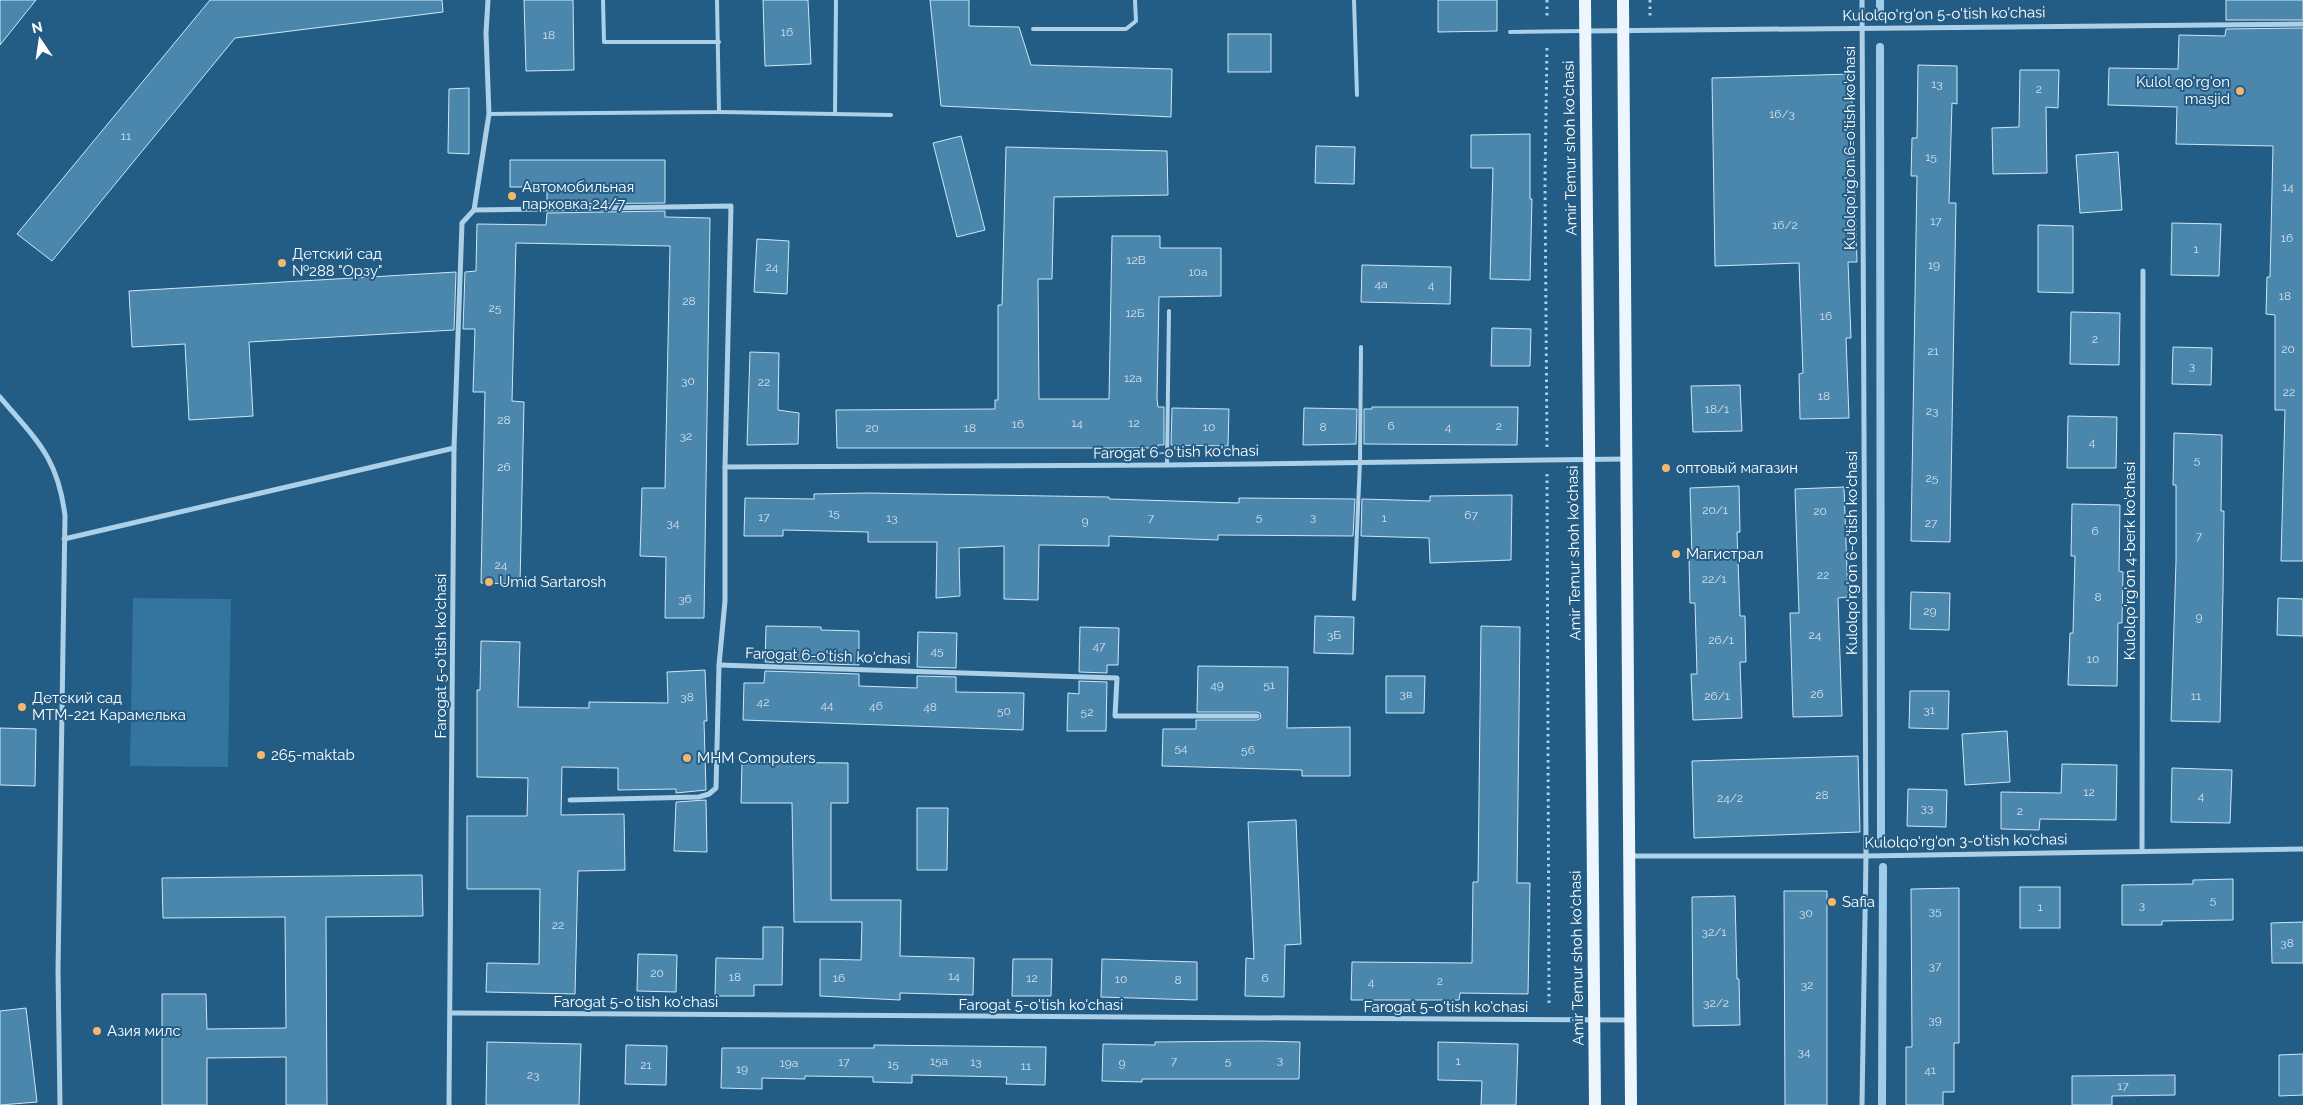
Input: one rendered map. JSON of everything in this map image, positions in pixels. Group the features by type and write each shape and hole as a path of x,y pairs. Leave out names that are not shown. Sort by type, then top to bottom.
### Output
{"main road":[{"name":"Amir Temur shoh ko'chasi","path":"1585,0 1595,1105"},
{"path":"1623,0 1631,1105"}],"street":[{"path":"488,0 486,33 489,114 474,210 731,206 725,467 725,601 719,665 716,788 710,794 699,797 570,800"},
{"name":"Kulolqo'rg'on 6-o'tish ko'chasi","path":"1862,0 1866,856 1862,1105"},
{"name":"Kulolqo'rg'on 5-o'tish ko'chasi","path":"1585,31 2303,24"},
{"name":"Farogat 5-o'tish ko'chasi","path":"449,1105 452,1013 454,448 462,223 474,210"},
{"name":"Kulolqo'rg'on 4-berk ko'chasi","path":"2142,850 2143,272"},
{"path":"0,397 48,455 62,494 64,539 58,971 60,1105"},
{"path":"64,539 454,448"},
{"name":"Farogat 6-o'tish ko'chasi","path":"725,467 1168,465 1626,459"},
{"name":"Farogat 6-o'tish ko'chasi","path":"719,665 1117,678 1115,716 1257,716"},
{"name":"Kulolqo'rg'on 3-o'tish ko'chasi","path":"1629,856 1866,856 2142,850 2303,849"},
{"name":"Farogat 5-o'tish ko'chasi","path":"452,1013 1630,1020"}],"lane":[{"path":"603,0 604,42 719,42"},
{"path":"717,0 719,112"},
{"path":"835,113 836,0"},
{"path":"1033,29 1126,29 1136,22 1136,0"},
{"path":"1354,0 1357,95"},
{"path":"1510,32 1585,31"},
{"path":"489,114 719,112 892,115"},
{"path":"1168,465 1169,311"},
{"path":"1354,599 1360,462 1361,347"}],"path":[{"path":"1547,0 1545,183 1549,1020"}],"shaded area":[{"path":"133,598 231,599 228,767 130,766"}],"building":[{"path":"0,0 36,0 0,45"},
{"path":"210,0 442,0 443,12 235,38 52,261 17,234"},
{"path":"524,0 573,0 574,70 526,71"},
{"path":"763,0 808,0 811,64 765,66"},
{"path":"930,0 969,0 969,26 1019,27 1031,65 1172,69 1171,117 941,106"},
{"path":"1438,0 1497,0 1497,31 1438,32"},
{"path":"2226,0 2303,0 2303,20 2226,20"},
{"path":"2303,28 2303,561 2281,561 2285,410 2275,410 2275,315 2266,314 2267,277 2270,277 2273,146 2176,144 2177,107 2108,105 2109,68 2178,69 2179,35 2225,36 2226,29"},
{"path":"1228,34 1271,34 1271,72 1228,72"},
{"path":"1918,65 1957,66 1957,104 1952,103 1949,203 1956,203 1950,542 1911,541 1917,176 1911,176 1912,138 1917,138"},
{"path":"2020,70 2059,70 2058,108 2046,107 2047,173 1993,174 1992,128 2019,127"},
{"path":"1851,74 1857,262 1848,262 1851,338 1846,338 1849,418 1800,419 1799,374 1803,373 1799,263 1715,266 1712,78"},
{"path":"469,88 469,154 448,153 449,89"},
{"path":"1530,134 1530,199 1532,199 1530,280 1490,279 1493,168 1471,168 1471,135"},
{"path":"961,136 985,230 957,237 933,143"},
{"path":"1316,146 1355,147 1354,184 1315,183"},
{"path":"1006,147 1167,151 1168,195 1054,197 1052,279 1038,279 1039,399 1109,399 1112,236 1160,236 1160,248 1221,248 1221,296 1159,297 1157,399 1158,407 1164,407 1164,445 1158,445 1158,448 837,448 836,410 995,409 995,400 998,400 998,305 1002,305"},
{"path":"2118,152 2122,210 2080,213 2076,155"},
{"path":"510,160 665,160 665,203 547,204 547,187 510,187"},
{"path":"665,211 665,217 710,218 704,618 665,618 666,557 640,556 642,488 665,488 670,246 516,243 512,401 524,402 520,584 481,583 485,392 473,392 475,329 463,329 465,272 476,271 477,224 546,225 547,213"},
{"path":"2172,223 2221,224 2219,276 2171,275"},
{"path":"2038,225 2073,226 2073,293 2038,292"},
{"path":"757,239 789,241 787,294 754,292"},
{"path":"1362,265 1451,267 1450,304 1361,302"},
{"path":"456,272 454,330 249,342 253,416 189,420 185,344 132,347 129,291"},
{"path":"2071,312 2120,313 2119,365 2070,364"},
{"path":"1492,328 1531,329 1530,366 1491,366"},
{"path":"2173,347 2212,348 2211,385 2172,384"},
{"path":"750,352 779,353 778,410 799,413 798,444 747,445"},
{"path":"1740,385 1742,431 1693,432 1691,386"},
{"path":"1372,407 1518,407 1517,445 1364,444 1364,409 1372,409"},
{"path":"1172,408 1229,409 1228,446 1171,445"},
{"path":"1304,408 1357,409 1356,444 1303,445"},
{"path":"2068,416 2117,417 2116,468 2067,468"},
{"path":"2174,433 2222,435 2221,511 2224,511 2220,722 2171,721 2176,561 2176,485 2173,485"},
{"path":"1739,486 1740,532 1737,532 1740,616 1745,616 1746,662 1740,662 1742,718 1693,720 1691,674 1697,674 1695,603 1690,603 1689,557 1692,557 1690,488"},
{"path":"1844,487 1848,597 1838,598 1842,716 1793,717 1790,613 1799,613 1795,489"},
{"path":"868,493 1109,497 1109,499 1239,503 1239,498 1355,499 1353,536 1218,535 1218,540 1109,536 1109,546 1039,545 1038,600 1004,599 1004,546 959,548 960,596 936,598 937,542 868,542 868,532 783,530 783,536 744,536 745,498 814,499 814,494"},
{"path":"1512,495 1511,560 1430,563 1429,538 1361,536 1362,499 1430,501 1430,496"},
{"path":"2072,504 2120,505 2119,571 2123,572 2122,623 2118,623 2117,686 2068,685 2070,633 2073,633 2075,556 2071,556"},
{"path":"1911,592 1950,593 1949,630 1910,629"},
{"path":"2278,598 2303,599 2303,636 2277,635"},
{"path":"1315,616 1354,617 1353,654 1314,653"},
{"path":"766,626 821,627 821,630 859,631 859,665 765,662"},
{"path":"1481,626 1520,627 1517,883 1530,883 1528,994 1460,993 1459,1000 1351,1000 1352,962 1472,963 1473,882 1478,882"},
{"path":"1080,627 1119,628 1118,665 1107,665 1107,673 1079,672"},
{"path":"918,632 957,633 956,668 917,667"},
{"path":"481,641 520,642 518,707 589,708 589,702 668,703 667,672 705,670 707,721 704,721 706,790 676,793 676,789 618,790 618,768 562,767 561,815 624,814 625,870 578,871 575,994 486,992 487,963 539,964 540,889 467,889 467,816 527,816 528,778 477,777 477,690 480,690"},
{"path":"1198,666 1288,667 1287,728 1350,727 1350,776 1302,776 1302,770 1162,766 1163,729 1196,729 1196,720 1257,720 1261,718 1260,713 1257,712 1197,712"},
{"path":"765,671 859,674 859,686 917,688 917,676 956,677 956,692 1024,693 1023,730 743,720 744,683 764,683"},
{"path":"1386,676 1425,676 1424,713 1386,713"},
{"path":"1079,681 1107,682 1106,731 1067,731 1068,693 1079,694"},
{"path":"1910,691 1949,691 1948,729 1909,728"},
{"path":"0,728 36,729 35,786 0,785"},
{"path":"2007,731 2010,782 1965,785 1962,734"},
{"path":"1858,756 1860,832 1694,838 1692,761"},
{"path":"742,762 848,763 848,803 831,803 831,900 901,900 900,956 974,958 973,995 900,993 900,1000 820,996 820,959 861,960 862,922 794,922 792,803 741,803"},
{"path":"2062,764 2117,765 2116,820 2040,819 2039,830 2001,829 2001,792 2061,793"},
{"path":"2172,768 2232,770 2230,823 2171,822"},
{"path":"1908,789 1947,790 1946,827 1907,826"},
{"path":"706,800 707,852 674,851 676,802"},
{"path":"917,808 948,808 947,870 917,870"},
{"path":"1296,820 1301,944 1285,945 1284,997 1245,996 1246,958 1254,959 1248,822"},
{"path":"422,875 423,916 326,917 327,1105 286,1105 286,1057 207,1058 207,1105 162,1105 162,994 206,994 207,1029 286,1028 285,917 163,918 162,878"},
{"path":"2233,879 2233,920 2162,921 2162,925 2122,925 2122,885 2193,884 2193,880"},
{"path":"2020,887 2060,887 2060,928 2020,928"},
{"path":"1959,888 1959,1043 1954,1043 1954,1092 1943,1092 1943,1105 1906,1105 1906,1047 1912,1047 1911,889"},
{"path":"1784,891 1827,891 1827,1105 1785,1105"},
{"path":"1735,896 1740,1025 1693,1026 1692,897"},
{"path":"2303,922 2303,963 2272,963 2271,923"},
{"path":"763,927 783,927 782,985 754,985 754,996 715,996 716,958 763,959"},
{"path":"638,954 677,955 676,992 637,991"},
{"path":"1013,959 1052,959 1051,996 1012,996"},
{"path":"1102,959 1197,962 1197,1000 1101,997"},
{"path":"26,1008 37,1102 0,1105 0,1011"},
{"path":"487,1042 581,1044 579,1105 486,1105"},
{"path":"1155,1042 1300,1042 1299,1079 1142,1079 1142,1082 1102,1081 1103,1044 1155,1045"},
{"path":"1438,1042 1518,1044 1516,1105 1481,1105 1482,1081 1438,1080"},
{"path":"626,1045 667,1046 666,1085 625,1084"},
{"path":"874,1045 1046,1047 1045,1085 1006,1084 1007,1077 912,1075 912,1083 873,1082 873,1077 805,1076 805,1079 762,1078 762,1089 721,1088 722,1048 874,1048"},
{"path":"2303,1054 2303,1095 2279,1096 2279,1055"},
{"path":"2175,1075 2175,1095 2112,1096 2112,1105 2072,1105 2072,1076"}],"waterway":[{"path":"1880,0 1880,16"},
{"path":"1880,47 1881,839"},
{"path":"1882,1105 1883,867"}],"place":[{"name":"Kulol qo'rg'on masjid","path":"2240,91"},
{"name":"Автомобильная парковка 24/7","path":"512,196"},
{"name":"Детский сад №288 \"Орзу\"","path":"282,263"},
{"name":"оптовый магазин","path":"1666,468"},
{"name":"Магистрал","path":"1676,554"},
{"name":"Umid Sartarosh","path":"489,582"},
{"name":"Детский сад МТМ-221 Карамелька","path":"22,707"},
{"name":"265-maktab","path":"261,755"},
{"name":"MHM Computers","path":"687,758"},
{"name":"Safia","path":"1832,902"},
{"name":"Азия милс","path":"97,1031"}]}
